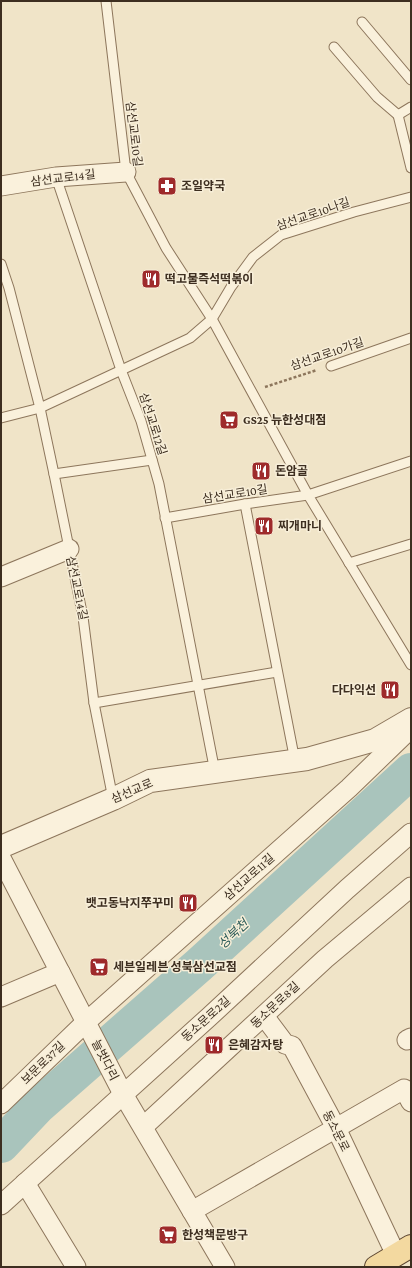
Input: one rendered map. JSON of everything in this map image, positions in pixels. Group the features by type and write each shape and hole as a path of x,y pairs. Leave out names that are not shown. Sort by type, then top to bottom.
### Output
{"main road":[{"name":"동소문로","path":"376,1267 404,1251"}],"street":[{"name":"삼선교로14길","path":"1,186 56,177 126,172"},
{"path":"1,577 69,550"},
{"name":"삼선교로","path":"1,847 113,799 150,781 307,759 375,740 411,719"},
{"name":"삼선교로11길","path":"88,1026 349,788 411,728"},
{"name":"동소문로2길","path":"1,1205 122,1092 347,888 411,833"},
{"path":"1,858 88,1026"},
{"name":"동소문로8길","path":"143,1127 325,959 411,887"},
{"path":"1,997 60,972"},
{"name":"동소문로","path":"264,1016 285,1044 292,1046 404,1251"},
{"name":"늘벗다리","path":"88,1026 122,1092"},
{"name":"보문로37길","path":"1,1104 88,1026"},
{"path":"122,1092 225,1267"},
{"path":"192,1210 336,1128 407,1096"},
{"path":"25,1183 76,1267"}],"lane":[{"name":"삼선교로10길","path":"106,1 126,172 166,248 212,319 308,495 411,665"},
{"path":"362,22 411,80"},
{"path":"334,47 377,97 398,115 411,168"},
{"path":"398,115 411,107"},
{"name":"삼선교로12길","path":"56,177 121,370 141,421 152,460 166,518 215,772"},
{"name":"삼선교로10나길","path":"212,319 231,287 253,257 281,235 354,212 411,197"},
{"name":"삼선교로14길","path":"1,264 40,408 54,474 83,617 94,703 113,799"},
{"path":"1,418 40,408 190,338 212,319"},
{"name":"삼선교로10가길","path":"331,366 411,338"},
{"path":"54,474 152,460"},
{"name":"삼선교로10길","path":"166,518 308,495 411,461"},
{"path":"245,504 294,761"},
{"path":"349,563 411,544"},
{"path":"94,703 277,672"}],"path":[{"name":"삼선교로10가길","path":"251,392 331,366"}],"waterway":[{"name":"성북천","path":"1,1145 37,1107 199,965 411,771"}],"place":[{"name":"조일약국","path":"167,186"},
{"name":"떡고물즉석떡볶이","path":"151,279"},
{"name":"GS25 뉴한성대점","path":"229,420"},
{"name":"돈암골","path":"261,471"},
{"name":"찌개마니","path":"264,526"},
{"name":"다다익선","path":"390,690"},
{"name":"뱃고동낙지쭈꾸미","path":"188,903"},
{"name":"세븐일레븐 성북삼선교점","path":"99,967"},
{"name":"은혜감자탕","path":"214,1045"},
{"name":"한성책문방구","path":"168,1235"}]}
